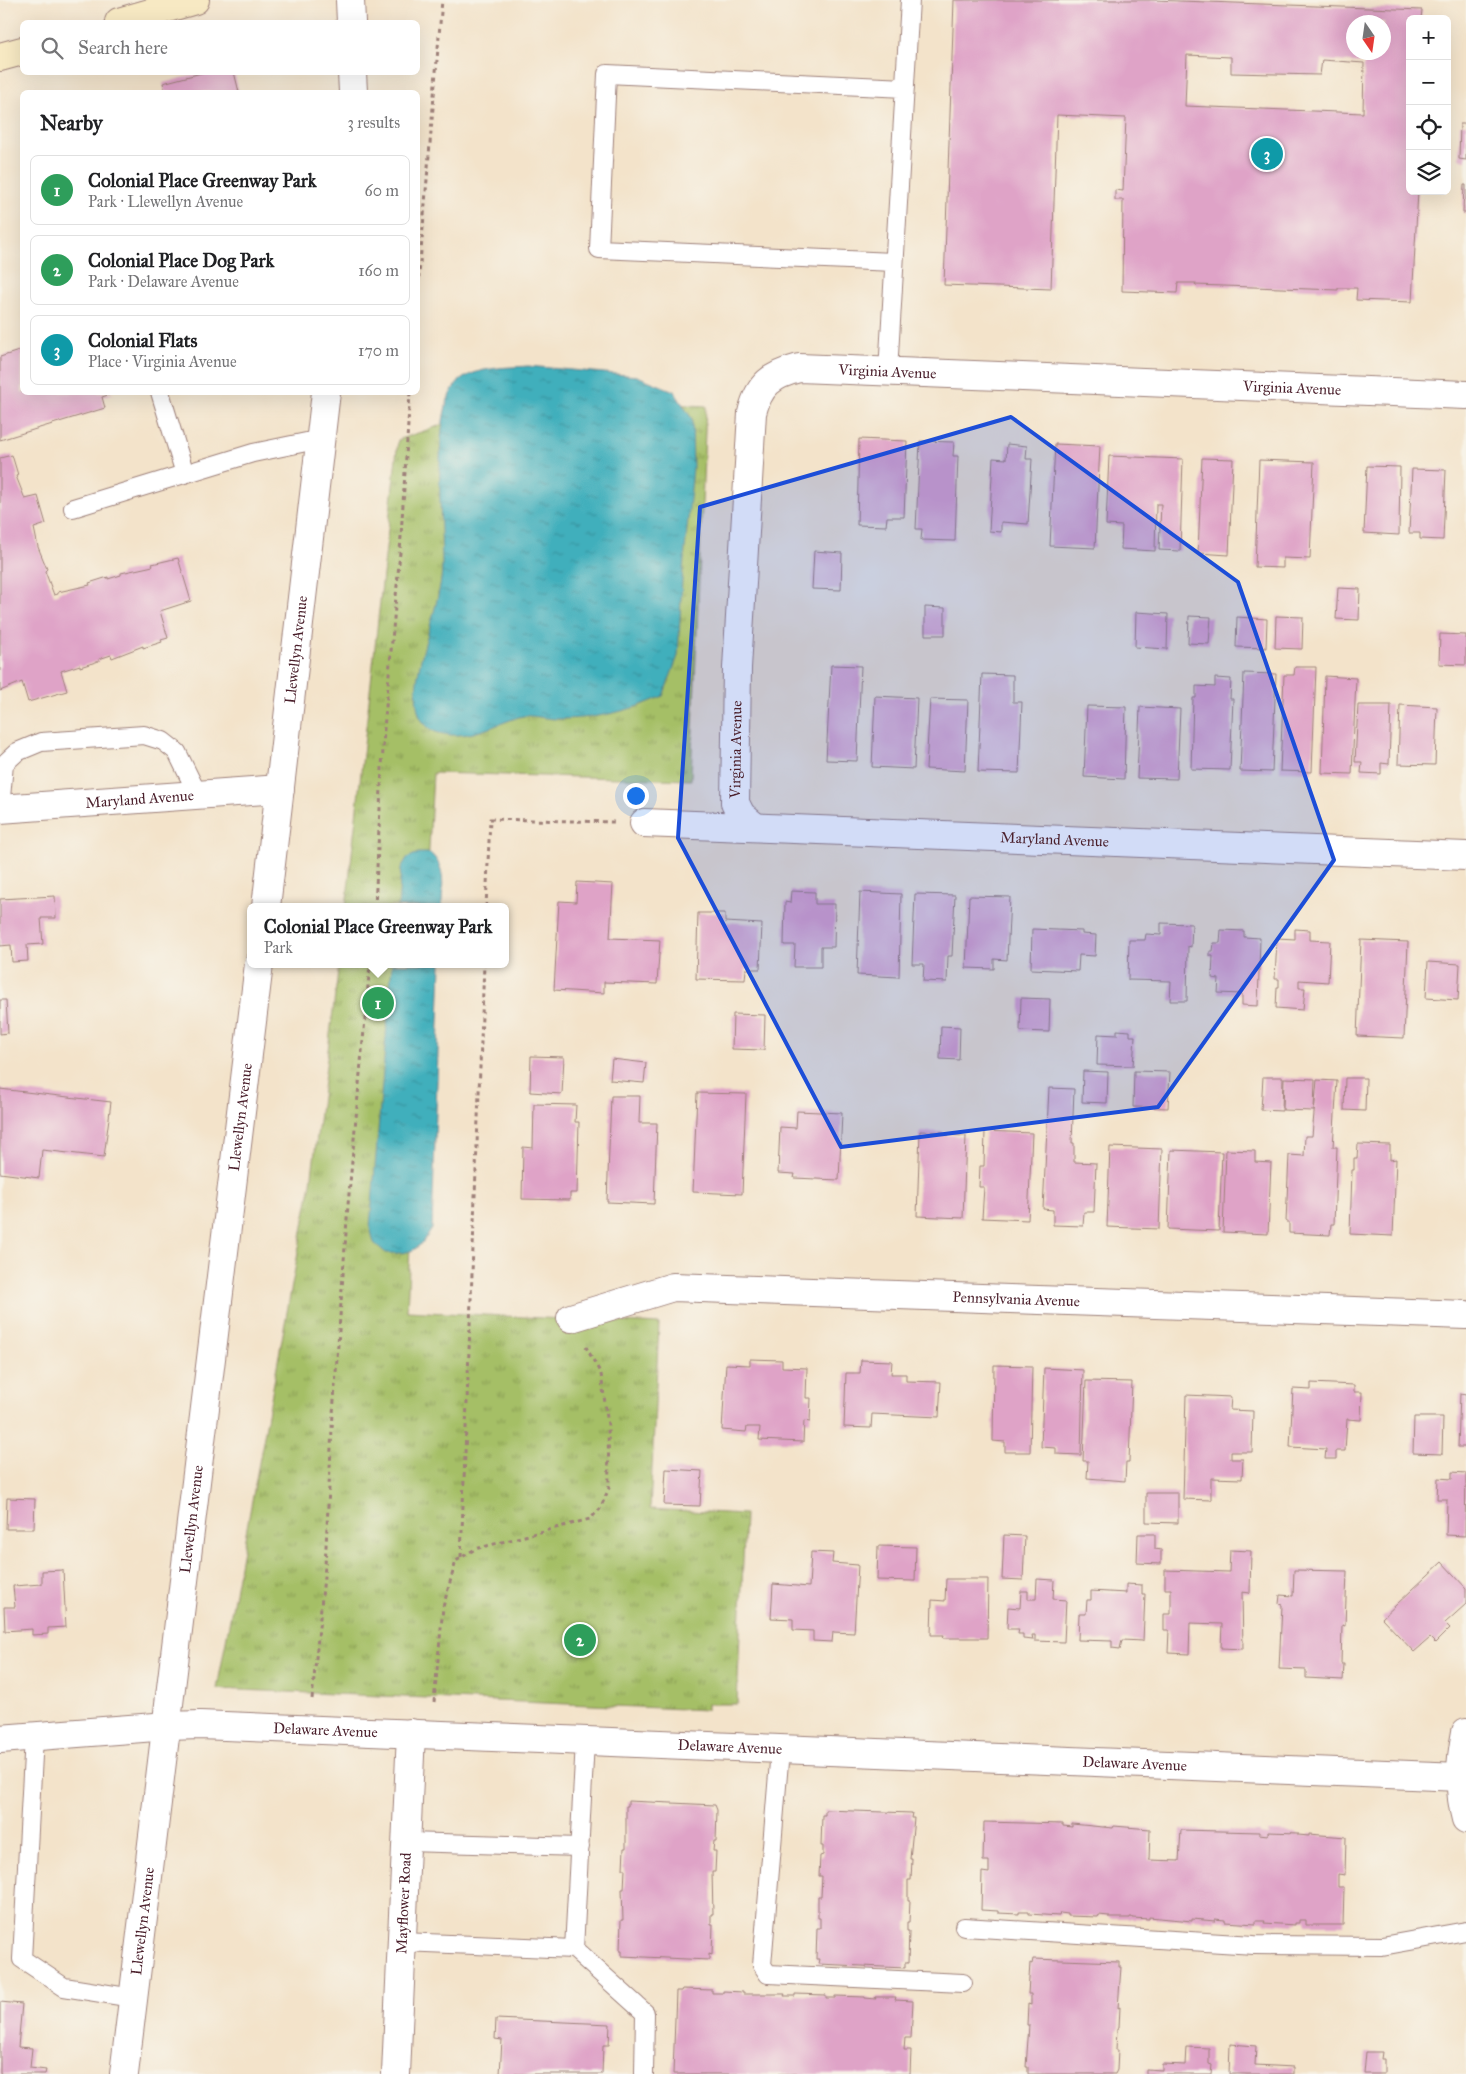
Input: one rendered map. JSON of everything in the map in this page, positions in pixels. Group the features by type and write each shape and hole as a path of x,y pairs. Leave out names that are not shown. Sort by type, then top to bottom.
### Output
{"main road":[{"path":"126,20 195,0"},
{"path":"0,57 20,52"}],"street":[{"path":"350,0 351,20"},
{"path":"352,75 353,90"},
{"name":"Virginia Avenue","path":"754,826 741,815 735,803 737,668 752,413 755,400 766,383 779,373 799,368 1466,395"},
{"name":"Llewellyn Avenue","path":"266,903 326,395"},
{"name":"Maryland Avenue","path":"0,809 280,789"},
{"name":"Maryland Avenue","path":"644,823 1466,856"},
{"name":"Llewellyn Avenue","path":"124,2074 168,1726 259,968"},
{"name":"Pennsylvania Avenue","path":"570,1318 673,1287 1466,1315"},
{"name":"Delaware Avenue","path":"0,1740 200,1725 1460,1777"},
{"path":"1466,1732 1460,1760 1463,1807 1466,1819"},
{"name":"Mayflower Road","path":"400,2070 402,1942 415,1733"}],"lane":[{"path":"888,372 910,0"},
{"path":"894,262 599,249 607,74 905,88"},
{"path":"161,395 185,474"},
{"path":"73,508 253,453 321,439"},
{"path":"0,809 4,764 17,752 41,742 144,735 163,741 178,752 198,795"},
{"path":"34,1737 22,1959 64,1987 133,1998"},
{"path":"574,1949 585,1741"},
{"path":"780,1750 762,1965 768,1974 963,1982"},
{"path":"407,1842 580,1848"},
{"path":"964,1927 1104,1937 1254,1944 1382,1946 1466,1931"},
{"path":"402,1942 574,1949 645,2013 644,2074"}],"path":[{"path":"420,263 442,0"},
{"path":"375,903 384,728 400,552 410,395"},
{"path":"486,903 490,819 644,823"},
{"path":"309,1729 325,1566 332,1428 348,1205 370,968"},
{"path":"462,1557 484,968"},
{"path":"415,1733 434,1704 444,1606 456,1561 475,1548 590,1519 600,1509 608,1488 608,1425 601,1374 570,1318"}],"highlighted area":[{"path":"1011,417 1238,582 1334,860 1158,1107 841,1147 678,838 700,507"}],"green space":[{"path":"524,396 706,406 691,780 433,773 426,903 346,903 398,440"},
{"path":"338,968 423,968 407,1311 659,1324 650,1509 745,1514 737,1704 707,1704 707,1710 217,1689 311,1183"}],"water":[{"path":"528,366 637,376 674,391 692,419 693,468 682,580 678,656 663,696 650,702 611,714 584,718 557,719 523,716 463,735 436,732 428,727 420,717 416,698 417,680 437,602 442,566 440,473 443,422 447,402 454,387 469,375 488,369"},
{"path":"418,853 430,853 435,859 441,871 442,903 398,903 401,868 407,858"},
{"path":"392,968 441,968 432,1229 423,1242 414,1250 402,1253 386,1253 374,1243 370,1227"}],"building":[{"path":"954,0 1154,0 1422,10 1421,15 1406,15 1406,195 1418,195 1412,302 1356,300 1357,288 1338,288 1338,290 1178,283 1177,293 1122,291 1123,200 1115,200 1115,190 1123,191 1126,118 1057,115 1051,289 944,285","holes":["1187,55 1231,57 1231,73 1320,75 1322,60 1364,63 1363,113 1185,106"]},
{"path":"194,75 235,75 238,90 165,90 163,83"},
{"path":"1460,124 1466,124 1466,160 1459,159"},
{"path":"1464,185 1466,185 1466,213 1463,213"},
{"path":"20,351 20,395 108,395 102,397 105,408 0,440 0,357"},
{"path":"859,439 907,441 904,517 887,517 886,526 857,525"},
{"path":"920,441 954,442 953,456 958,456 955,541 921,540 922,529 916,529"},
{"path":"1007,444 1027,446 1026,459 1032,459 1028,524 1001,522 1001,532 989,531 993,458 1006,459"},
{"path":"1055,444 1100,446 1095,548 1050,546"},
{"path":"12,455 18,475 16,476 25,499 38,496 46,524 34,528 38,547 47,569 45,571 54,595 58,594 58,592 90,585 89,583 108,577 108,579 121,575 121,573 178,558 191,601 160,611 168,638 161,640 162,642 143,648 143,646 112,658 111,655 99,659 99,661 61,671 67,691 28,702 22,682 0,691 0,458"},
{"path":"1109,456 1183,459 1180,551 1159,550 1161,504 1156,504 1155,551 1121,549 1122,526 1106,525"},
{"path":"1202,458 1233,459 1229,555 1198,553"},
{"path":"1259,460 1314,462 1310,559 1283,558 1283,568 1255,567"},
{"path":"1367,466 1400,467 1399,535 1364,533"},
{"path":"1412,469 1446,470 1443,540 1420,539 1420,533 1409,533"},
{"path":"814,551 842,553 841,590 812,589"},
{"path":"1338,588 1360,589 1359,620 1336,619"},
{"path":"925,607 945,608 945,635 925,635"},
{"path":"1136,612 1168,614 1167,649 1135,647"},
{"path":"1189,616 1211,617 1209,644 1188,643"},
{"path":"1276,616 1303,617 1302,649 1275,648"},
{"path":"1237,617 1267,619 1266,648 1236,647"},
{"path":"1440,634 1466,635 1466,665 1439,664"},
{"path":"831,665 861,666 857,761 826,760"},
{"path":"1295,667 1316,667 1312,772 1280,771 1284,675 1294,675"},
{"path":"1244,673 1276,674 1272,772 1240,771"},
{"path":"982,674 1013,675 1013,702 1022,702 1019,773 978,772"},
{"path":"1325,676 1356,678 1352,774 1322,773"},
{"path":"1215,678 1231,679 1230,699 1233,699 1230,770 1191,769 1193,698 1196,698 1196,686 1215,687"},
{"path":"875,696 917,698 914,769 872,767"},
{"path":"930,699 968,700 965,771 926,769"},
{"path":"1358,705 1391,705 1389,764 1381,763 1381,774 1361,773 1362,762 1355,762"},
{"path":"1400,705 1437,707 1435,765 1398,764"},
{"path":"1087,706 1126,707 1124,779 1084,777"},
{"path":"1140,707 1180,709 1177,779 1137,778"},
{"path":"577,882 613,884 610,938 660,940 657,984 604,982 604,993 554,990 559,901 576,902"},
{"path":"791,891 815,892 815,904 835,904 834,947 821,947 821,967 794,967 795,945 784,945 785,902 790,903"},
{"path":"860,892 901,894 899,977 857,975"},
{"path":"915,894 955,895 952,956 948,956 947,982 923,981 924,964 912,964"},
{"path":"55,896 56,918 41,918 43,944 27,945 28,961 12,962 11,945 0,946 0,899"},
{"path":"969,896 1010,897 1007,960 994,959 994,969 966,968"},
{"path":"698,913 725,913 725,922 762,924 760,969 746,969 745,980 696,979"},
{"path":"1161,923 1192,924 1191,947 1188,946 1187,1001 1170,1001 1171,981 1128,980 1129,940 1145,940 1146,934 1161,935"},
{"path":"1032,929 1082,931 1082,934 1096,935 1095,956 1079,955 1078,971 1031,969"},
{"path":"1295,929 1310,930 1310,940 1330,941 1328,982 1299,980 1299,988 1305,988 1303,1010 1276,1008 1277,987 1279,987 1279,979 1275,979 1277,938 1295,939"},
{"path":"1221,930 1244,931 1244,937 1260,938 1258,1006 1242,1005 1242,994 1218,993 1219,979 1212,978 1213,956 1210,956 1210,951 1213,951 1214,943 1220,943"},
{"path":"1361,940 1408,942 1404,1038 1357,1036"},
{"path":"1428,962 1460,964 1458,1000 1426,998"},
{"path":"1021,998 1050,999 1049,1032 1020,1031"},
{"path":"0,1000 6,1000 8,1033 0,1034"},
{"path":"733,1014 765,1015 764,1050 732,1049"},
{"path":"941,1026 960,1027 959,1060 940,1059"},
{"path":"1117,1030 1130,1031 1130,1036 1135,1036 1133,1066 1097,1065 1098,1034 1117,1035"},
{"path":"531,1056 564,1057 562,1094 530,1092"},
{"path":"612,1059 646,1063 644,1083 610,1080"},
{"path":"1083,1071 1108,1072 1107,1103 1082,1102"},
{"path":"1134,1071 1170,1072 1168,1108 1133,1107"},
{"path":"1263,1077 1283,1077 1282,1111 1261,1110"},
{"path":"1284,1078 1315,1079 1314,1111 1283,1110"},
{"path":"1345,1078 1366,1078 1365,1111 1344,1110"},
{"path":"1317,1080 1337,1081 1333,1147 1337,1147 1334,1224 1331,1224 1330,1235 1289,1233 1289,1222 1286,1222 1289,1155 1304,1156 1305,1136 1312,1136"},
{"path":"1049,1088 1074,1089 1072,1143 1074,1143 1074,1162 1096,1163 1094,1212 1084,1212 1083,1226 1053,1225 1053,1210 1043,1209"},
{"path":"0,1089 111,1102 104,1157 42,1150 39,1178 0,1173"},
{"path":"697,1093 746,1094 742,1194 693,1192"},
{"path":"611,1096 640,1096 639,1123 657,1123 654,1204 607,1202"},
{"path":"534,1104 576,1105 575,1122 579,1122 577,1193 570,1193 570,1200 522,1199 523,1147 533,1148"},
{"path":"797,1111 842,1113 839,1180 794,1178 795,1174 778,1173 780,1127 796,1128"},
{"path":"920,1131 944,1132 944,1135 966,1136 963,1218 917,1216"},
{"path":"985,1131 1032,1133 1028,1220 982,1218 984,1187 979,1187 980,1166 984,1166"},
{"path":"1358,1144 1390,1145 1390,1160 1396,1159 1393,1236 1350,1234 1352,1170 1354,1170 1354,1158 1357,1158"},
{"path":"1110,1147 1162,1149 1159,1229 1107,1227"},
{"path":"1171,1150 1222,1152 1219,1231 1168,1229"},
{"path":"1226,1150 1255,1151 1255,1162 1271,1163 1268,1234 1223,1232"},
{"path":"750,1359 782,1360 782,1367 807,1368 806,1398 811,1398 810,1422 804,1421 803,1442 759,1440 760,1427 747,1427 746,1432 722,1430 726,1364 750,1365"},
{"path":"861,1360 892,1361 891,1374 906,1374 906,1381 941,1382 939,1417 872,1414 871,1428 844,1427 846,1373 860,1373"},
{"path":"994,1365 1032,1366 1030,1452 1005,1452 1005,1442 993,1441"},
{"path":"1044,1368 1083,1370 1081,1455 1056,1454 1056,1448 1041,1447"},
{"path":"1086,1381 1132,1382 1129,1462 1126,1462 1125,1481 1087,1478 1088,1461 1083,1461"},
{"path":"1311,1383 1354,1385 1354,1392 1362,1392 1361,1420 1347,1419 1345,1451 1336,1451 1336,1459 1325,1459 1326,1449 1290,1447 1293,1389 1311,1390"},
{"path":"1460,1394 1466,1395 1466,1447 1458,1447"},
{"path":"1186,1395 1231,1397 1230,1410 1253,1411 1252,1452 1231,1452 1231,1459 1243,1459 1242,1479 1211,1478 1211,1500 1183,1499"},
{"path":"1414,1417 1443,1417 1442,1454 1413,1453"},
{"path":"666,1469 702,1471 700,1506 664,1505"},
{"path":"1452,1472 1466,1473 1465,1536 1446,1535 1447,1499 1437,1499 1438,1478 1452,1479"},
{"path":"1146,1493 1178,1493 1178,1523 1146,1522"},
{"path":"7,1498 35,1499 34,1529 6,1529"},
{"path":"1138,1534 1155,1534 1155,1549 1161,1550 1161,1564 1137,1563"},
{"path":"1004,1535 1025,1536 1023,1580 1002,1579"},
{"path":"878,1546 916,1547 915,1581 877,1580"},
{"path":"1230,1550 1251,1551 1250,1593 1242,1592 1243,1649 1221,1648 1222,1624 1190,1623 1189,1654 1168,1653 1169,1630 1164,1630 1164,1614 1171,1614 1171,1589 1165,1589 1165,1570 1229,1572"},
{"path":"811,1552 833,1553 832,1563 858,1565 854,1633 833,1632 832,1642 813,1641 813,1631 793,1630 793,1619 771,1618 773,1584 809,1587"},
{"path":"1442,1562 1466,1588 1466,1604 1445,1623 1450,1628 1435,1643 1430,1638 1414,1652 1382,1618"},
{"path":"63,1570 66,1627 48,1628 48,1634 32,1635 32,1629 5,1631 4,1607 15,1607 13,1586 42,1584 42,1571"},
{"path":"1294,1570 1347,1571 1345,1626 1342,1625 1341,1664 1344,1664 1343,1680 1306,1678 1306,1670 1279,1669 1282,1605 1279,1604 1280,1595 1293,1596"},
{"path":"946,1579 988,1579 987,1638 943,1638 944,1635 931,1635 932,1600 945,1601"},
{"path":"1037,1579 1054,1580 1053,1599 1066,1600 1064,1642 1035,1641 1035,1635 1032,1635 1033,1640 1023,1639 1023,1634 1018,1634 1019,1629 1007,1629 1008,1607 1020,1608 1021,1591 1028,1591 1028,1599 1036,1599"},
{"path":"1126,1584 1142,1585 1142,1594 1145,1594 1143,1641 1122,1640 1120,1649 1112,1648 1112,1641 1078,1640 1079,1614 1086,1614 1087,1600 1091,1600 1091,1591 1126,1593"},
{"path":"628,1801 715,1805 717,1810 716,1841 714,1841 713,1851 716,1851 715,1872 712,1872 712,1955 709,1954 709,1960 622,1956 622,1951 620,1951 621,1920 623,1920 622,1889 624,1889 625,1869 623,1869 624,1848 626,1848 626,1806 628,1806"},
{"path":"825,1810 912,1813 911,1818 914,1818 910,1859 912,1859 911,1880 908,1880 908,1901 910,1901 909,1922 907,1922 907,1931 909,1931 908,1963 905,1963 905,1968 818,1964 819,1959 816,1959 817,1928 820,1928 820,1918 818,1918 818,1897 821,1897 822,1876 819,1876 820,1856 823,1855 823,1846 821,1846 822,1815 825,1815"},
{"path":"984,1822 1063,1824 1063,1826 1072,1827 1072,1824 1150,1829 1149,1860 1179,1861 1181,1830 1259,1832 1259,1834 1268,1835 1268,1832 1298,1833 1298,1835 1309,1836 1309,1834 1346,1837 1345,1875 1338,1874 1338,1887 1344,1887 1343,1925 1306,1925 1306,1920 1299,1920 1299,1923 1295,1923 1295,1925 1264,1923 1265,1921 1256,1921 1256,1924 1225,1922 1225,1920 1215,1919 1215,1921 1192,1919 1192,1921 1149,1917 1149,1919 1132,1917 1109,1918 1109,1916 1099,1915 1098,1917 1068,1916 1068,1914 1060,1913 1059,1916 1029,1914 1029,1912 1019,1912 1019,1914 998,1913 998,1911 981,1910 982,1872 989,1873 989,1861 983,1861"},
{"path":"1033,1959 1119,1962 1119,1967 1121,1967 1118,2008 1120,2007 1116,2050 1118,2050 1117,2070 1115,2074 1028,2074 1028,2067 1026,2067 1029,2025 1027,2025 1028,2004 1031,2005 1031,1994 1028,1994 1030,1963 1032,1964"},
{"path":"682,1989 712,1990 712,1993 723,1993 723,1991 743,1992 743,1994 785,1994 784,1996 795,1996 795,1994 826,1995 826,1998 835,1998 835,1996 876,1999 875,1997 896,1997 895,2000 913,2001 911,2038 905,2038 904,2050 911,2050 910,2074 673,2074 676,1991 681,1991"},
{"path":"0,2002 22,2004 18,2047 32,2048 30,2068 46,2070 45,2074 0,2074"},
{"path":"496,2019 610,2024 609,2045 603,2045 602,2074 500,2074 502,2040 495,2039"},
{"path":"1230,2044 1256,2046 1255,2065 1294,2067 1294,2074 1229,2074"},
{"path":"1186,2047 1209,2048 1209,2064 1212,2065 1211,2074 1146,2074 1146,2069 1162,2070 1162,2064 1185,2065"},
{"path":"1366,2052 1382,2052 1381,2059 1384,2059 1384,2074 1364,2074"}],"place":[{"name":"Colonial Flats","path":"1267,154"},
{"name":"Colonial Place Greenway Park","path":"378,1003"},
{"name":"Colonial Place Dog Park","path":"580,1640"}]}
